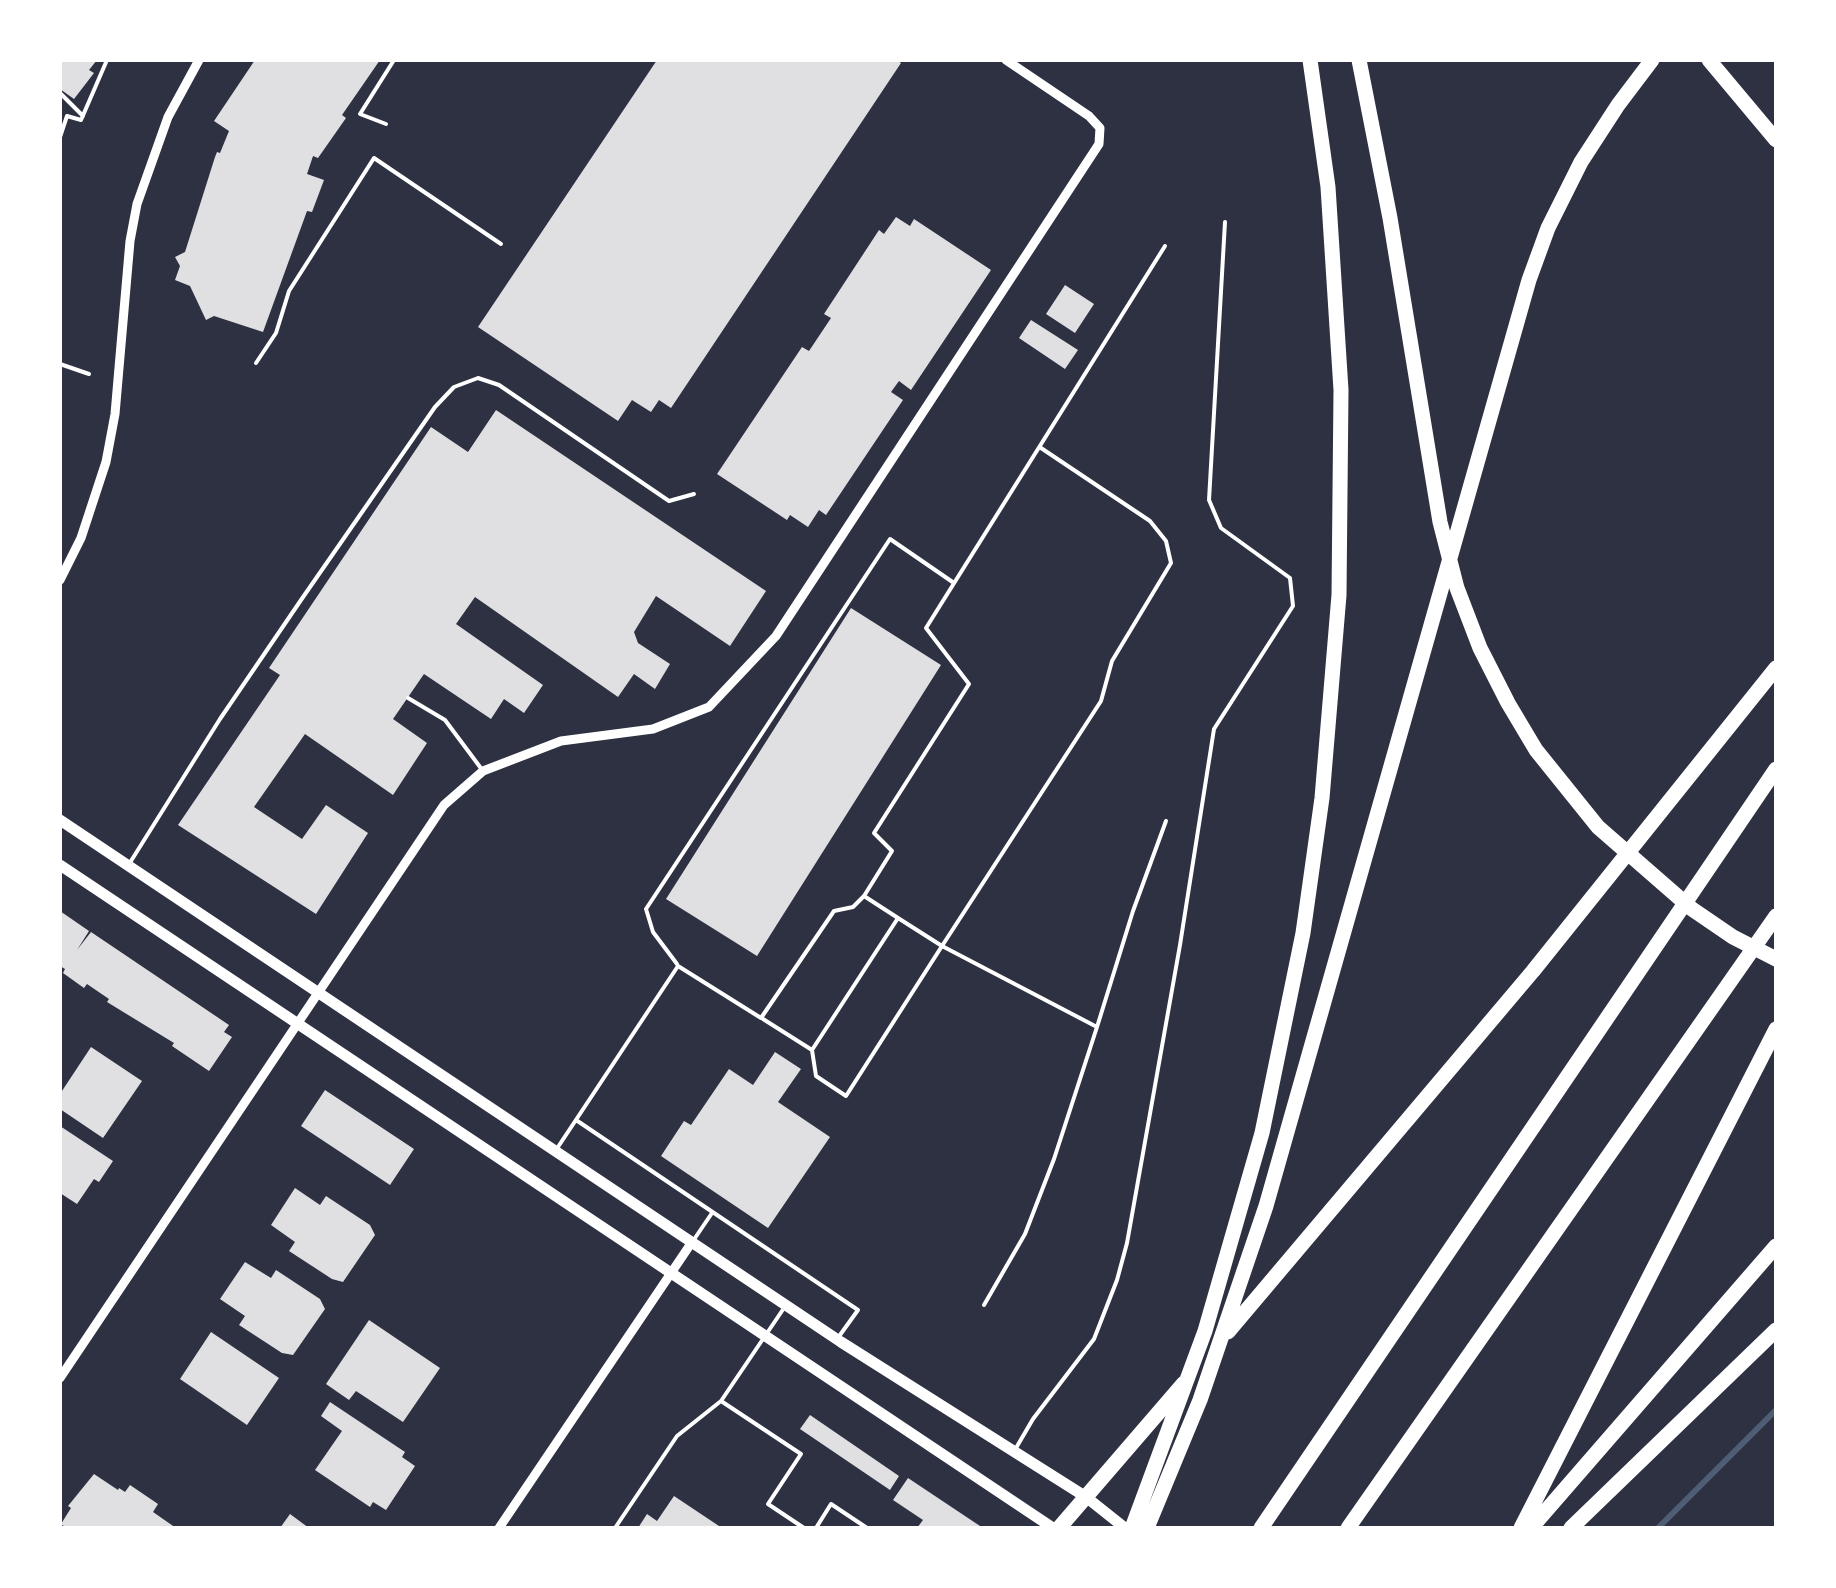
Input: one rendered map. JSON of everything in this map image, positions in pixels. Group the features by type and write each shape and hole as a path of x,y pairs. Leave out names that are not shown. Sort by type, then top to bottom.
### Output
{"highway":[{"path":"1129,1528 1205,1330 1244,1200 1294,984 1314,866 1330,731 1340,578 1342,459 1328,187 1310,60"},
{"path":"1359,60 1384,183 1444,539 1457,588 1480,648 1536,750 1607,836 1692,909 1776,960"},
{"path":"1147,1528 1223,1337 1293,1112 1529,280 1548,228 1587,152 1652,60"},
{"path":"1709,60 1776,140"},
{"path":"1056,1528 1316,1231 1776,668"},
{"path":"1261,1528 1776,769"},
{"path":"1348,1528 1776,916"},
{"path":"1521,1528 1776,1029"},
{"path":"1531,1528 1776,1246"},
{"path":"1571,1528 1776,1330"}],"main road":[{"path":"60,820 837,1339 1129,1528"},
{"path":"60,865 1056,1528"}],"street":[{"path":"60,580 81,538 106,462 115,414 130,242 142,189 168,116 200,60"},
{"path":"60,1378 444,805 483,771 561,741 653,730 708,707 776,636 1099,144 1100,128 1089,116 1006,60"},
{"path":"499,1528 692,1242"}],"lane":[{"path":"1014,1452 1094,1339 1117,1280 1170,1001 1214,729 1293,606 1290,578 1220,528 1209,500 1225,222"},
{"path":"761,1018 834,911 854,907 892,851 874,833 969,684 926,628 1165,246"},
{"path":"128,865 300,600 435,406 454,387 478,378 500,385 669,500 694,494"},
{"path":"898,918 812,1050 816,1076 846,1096 1100,701 1112,662 1170,563 1166,541 1150,521 1041,448"},
{"path":"812,1050 678,966 653,932 646,909 890,539 954,583"},
{"path":"408,698 445,720 483,771"},
{"path":"984,1305 1025,1234 1082,1079 1133,911 1166,821"},
{"path":"864,896 942,946 1096,1027"},
{"path":"556,1150 678,966"},
{"path":"576,1120 858,1310 837,1339"},
{"path":"692,1242 712,1212"},
{"path":"615,1528 678,1436 722,1401 786,1305"},
{"path":"722,1401 801,1454 768,1504 804,1528"},
{"path":"816,1528 832,1504 867,1528"}],"path":[{"path":"60,137 67,116 81,120 107,60"},
{"path":"386,124 360,114 394,60"},
{"path":"60,93 83,116"},
{"path":"256,363 276,332 289,291 374,158 501,244"},
{"path":"60,364 89,374"}],"building":[{"path":"60,60 97,60 89,70 94,73 74,99 60,89"},
{"path":"255,60 380,60 342,115 346,118 318,158 313,156 307,174 324,180 312,212 307,211 263,332 214,316 206,320 190,286 175,280 180,266 175,257 185,252 215,157 229,131 214,121"},
{"path":"657,60 901,63 671,408 659,400 651,412 632,400 618,421 478,327"},
{"path":"896,217 910,226 914,219 991,270 911,390 899,381 891,392 903,400 826,515 819,510 808,527 790,515 787,520 717,474 802,347 809,351 831,318 824,314 879,230 884,234"},
{"path":"1065,285 1094,304 1075,333 1046,314"},
{"path":"1031,320 1078,350 1065,369 1019,338"},
{"path":"496,410 766,591 730,646 656,596 634,632 638,643 670,664 655,689 634,674 618,697 475,597 456,624 543,685 524,713 504,699 491,719 424,674 393,719 427,743 393,795 305,734 254,807 302,839 326,805 368,833 316,914 178,825 280,675 269,668 431,427 468,452"},
{"path":"851,608 941,665 757,956 666,899"},
{"path":"60,911 89,931 77,950 91,932 229,1025 224,1032 232,1037 209,1071 172,1046 174,1043 107,1002 109,999 87,984 84,988 63,973"},
{"path":"91,1047 142,1081 103,1138 60,1109 60,1094"},
{"path":"775,1052 801,1069 778,1102 830,1137 768,1228 661,1156 684,1121 691,1125 729,1069 753,1085"},
{"path":"325,1090 414,1149 390,1185 301,1126"},
{"path":"60,1126 113,1161 99,1182 94,1179 77,1204 60,1193"},
{"path":"295,1188 320,1205 326,1196 370,1225 375,1235 343,1282 289,1251 295,1242 271,1225"},
{"path":"245,1262 271,1278 276,1270 320,1299 325,1309 293,1355 282,1353 239,1325 245,1316 220,1299"},
{"path":"369,1320 440,1368 403,1422 356,1391 349,1400 326,1384"},
{"path":"211,1332 279,1378 247,1425 180,1379"},
{"path":"330,1402 405,1452 402,1457 415,1466 386,1510 373,1502 370,1507 315,1470 342,1431 321,1416"},
{"path":"810,1415 899,1476 890,1490 800,1429"},
{"path":"94,1474 118,1490 125,1492 130,1485 158,1504 153,1512 176,1528 66,1528 61,1524 71,1508 68,1506"},
{"path":"908,1478 983,1528 917,1528 923,1520 893,1500"},
{"path":"674,1496 722,1528 638,1528 647,1514 657,1521"},
{"path":"290,1514 309,1528 280,1528"}],"waterway":[{"path":"1658,1528 1776,1410"}]}
